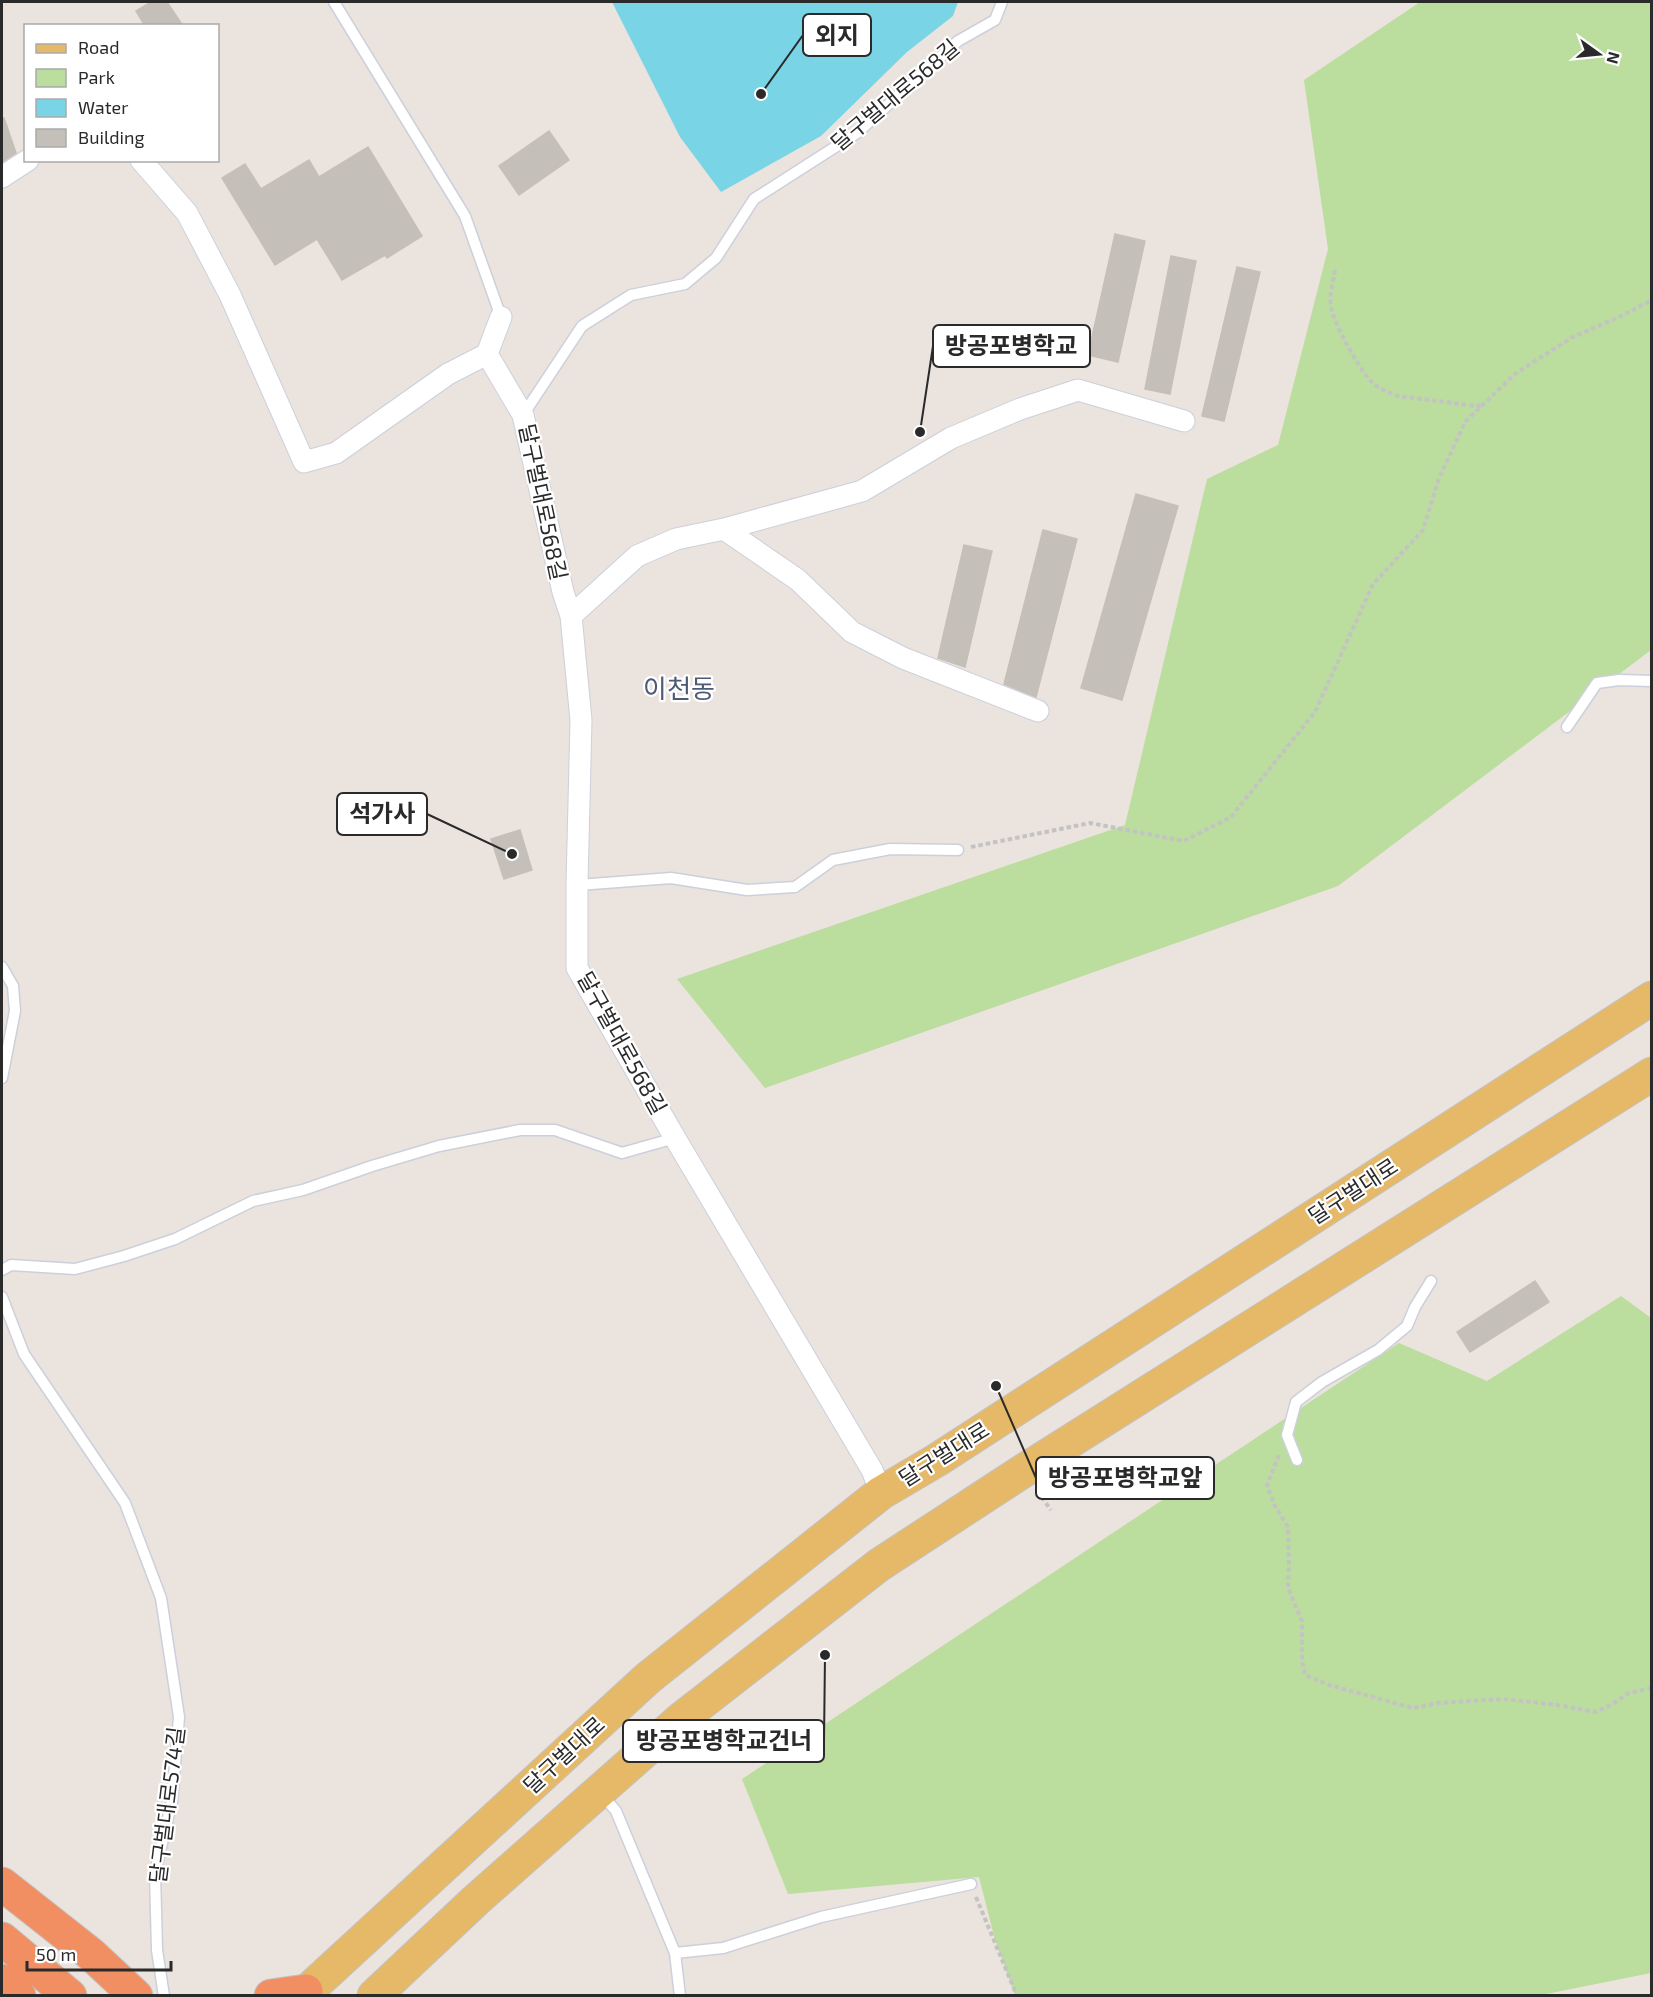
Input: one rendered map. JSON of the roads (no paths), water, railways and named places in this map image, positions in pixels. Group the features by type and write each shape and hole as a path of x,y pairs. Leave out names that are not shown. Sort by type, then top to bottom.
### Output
{"highway":[{"path":"2,1884 93,1955 135,1995"},
{"path":"2,1939 70,1995"},
{"path":"2,1981 19,1995"},
{"path":"271,1995 304,1993"}],"main road":[{"name":"달구벌대로","path":"304,1993 648,1678 881,1493 947,1454 1652,998"},
{"path":"374,1995 681,1719 879,1565 1043,1458 1652,1074"}],"street":[{"path":"2,177 25,162"},
{"path":"143,162 187,213 230,295 304,462 336,453 448,374 487,354 501,317"},
{"path":"487,354 523,415"},
{"path":"571,616 637,556 676,539 724,529 862,491 951,438 1020,409 1078,390 1184,422"},
{"name":"달구벌대로568길","path":"523,415 563,592 571,616 580,720 577,968 872,1470 881,1493"},
{"path":"724,529 798,580 852,632 903,658 1038,711"},
{"path":"396,1995 477,1900"}],"lane":[{"path":"334,2 465,216 501,317"},
{"name":"달구벌대로568길","path":"523,415 582,326 632,296 685,284 716,258 754,199 857,133 958,40 994,20 1002,2"},
{"path":"1567,727 1597,683 1619,680 1652,681"},
{"path":"578,885 671,878 747,891 795,887 832,860 890,849 958,850"},
{"path":"2,967 13,986 15,1011 2,1078"},
{"name":"달구벌대로568길","path":"2,1270 11,1265 75,1269 124,1256 175,1239 253,1201 303,1190 439,1146 520,1130 555,1130 622,1153 675,1138"},
{"path":"1297,1460 1287,1435 1296,1402 1322,1382 1378,1350 1407,1326 1415,1307 1431,1281"},
{"name":"달구벌대로574길","path":"2,1297 24,1354 125,1503 160,1598 179,1717 172,1801 155,1873 157,1950 164,1995"},
{"path":"600,1792 616,1810 675,1953 680,1995"},
{"path":"675,1953 723,1948 821,1917 971,1884"}],"water":[{"path":"612,2 958,2 953,16 907,52 821,136 721,192 680,137"}],"place":[{"name":"외지","path":"761,94"},
{"name":"방공포병학교","path":"920,432"},
{"name":"석가사","path":"512,854"},
{"name":"방공포병학교앞","path":"996,1386"},
{"name":"방공포병학교건너","path":"825,1655"}],"district":[{"name":"이천동","path":"679,689"}]}
